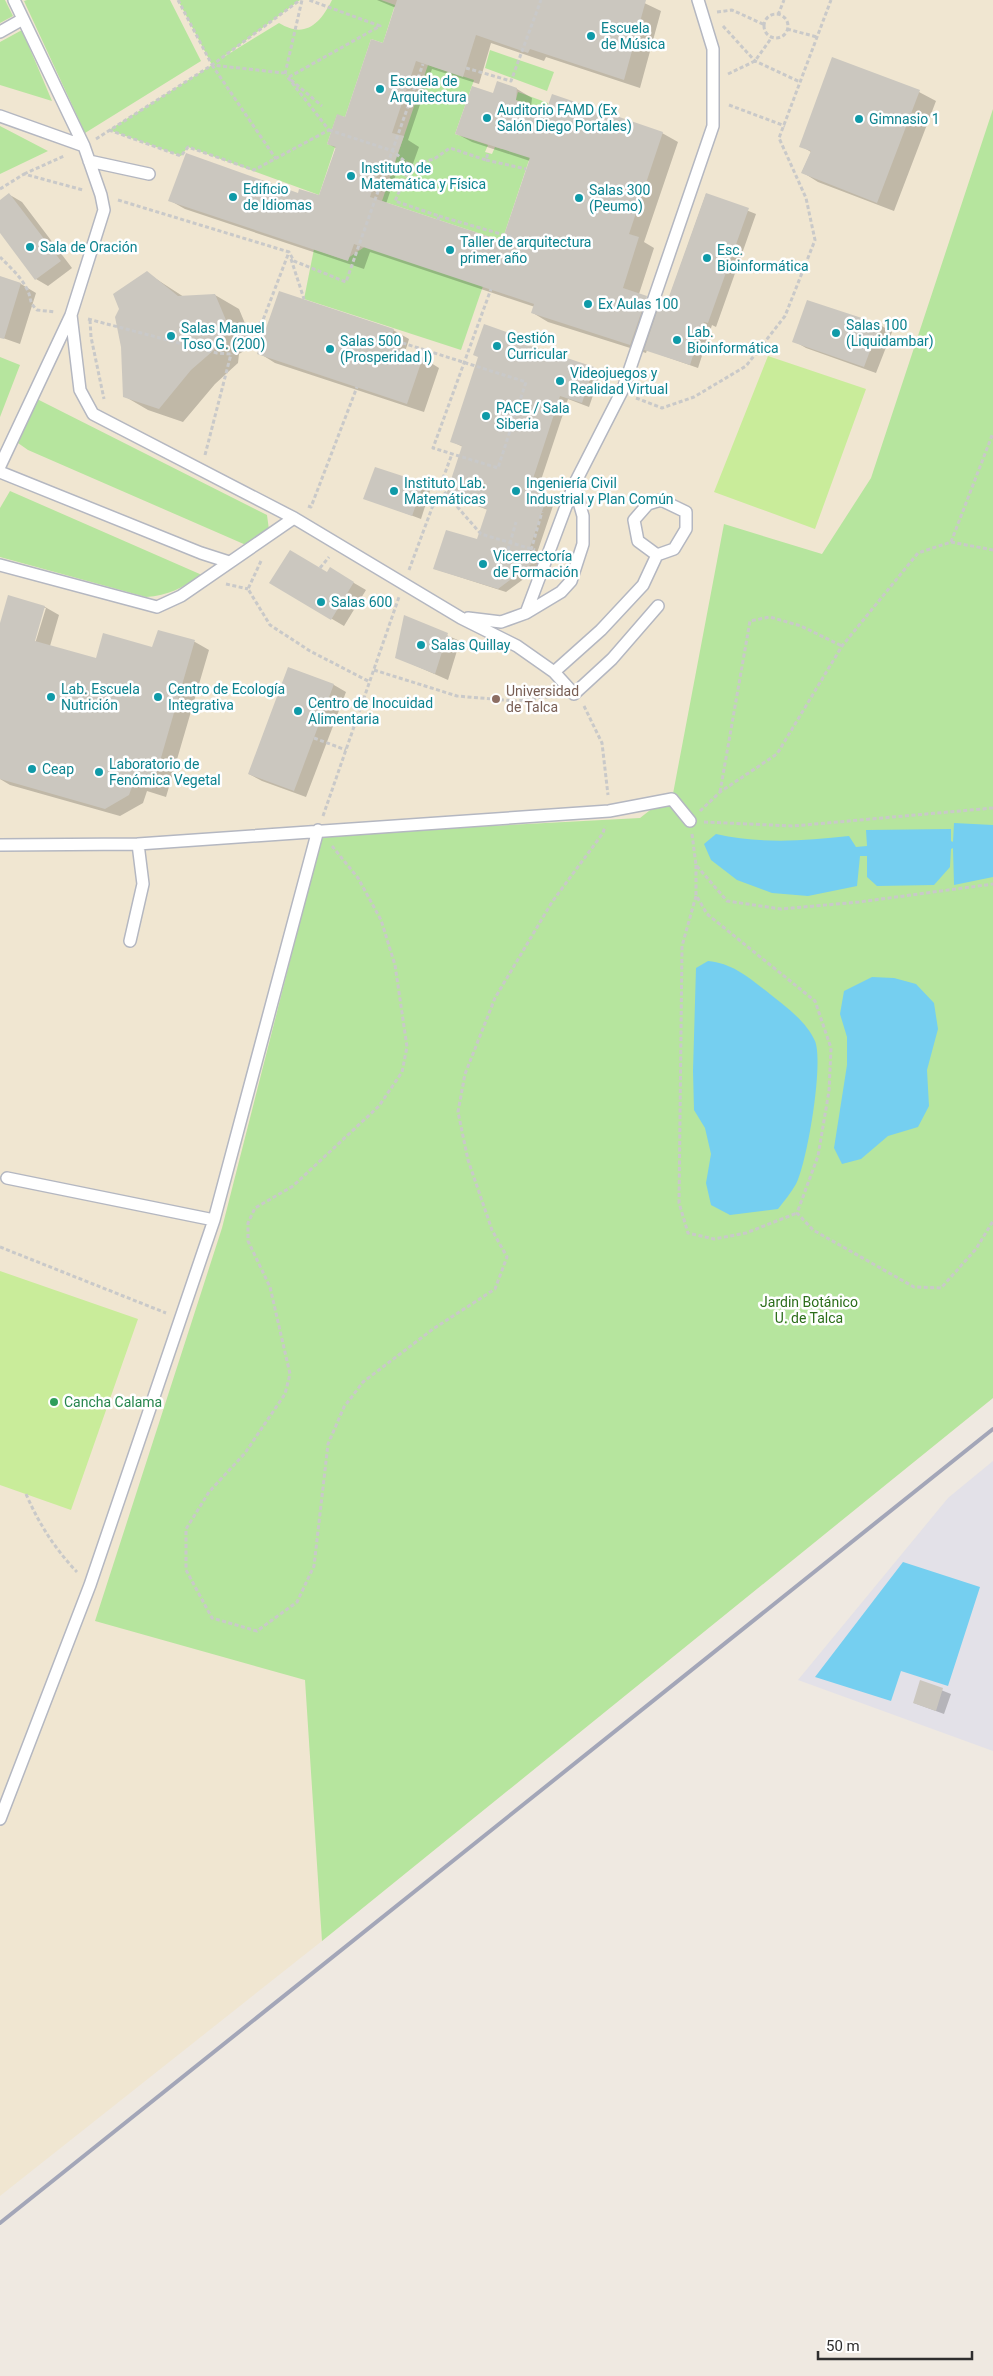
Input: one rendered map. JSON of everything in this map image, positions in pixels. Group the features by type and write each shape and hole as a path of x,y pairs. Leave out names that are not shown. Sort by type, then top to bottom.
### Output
{"lane":[{"path":"0,466 71,315 104,210 101,195 84,146 14,0"},
{"path":"526,613 574,485 623,389 714,126 713,48 704,13 698,0"},
{"path":"0,32 23,19"},
{"path":"0,116 84,146"},
{"path":"89,161 149,174"},
{"path":"71,315 80,390 93,414 294,518 461,618 517,646 554,672 574,694 612,659 658,606"},
{"path":"0,472 201,554 229,562"},
{"path":"461,618 501,622 526,613 561,592 570,581 583,544 582,516 574,485"},
{"path":"554,672 601,630 643,585 657,555 674,549 686,529 686,512 661,500 648,504 634,520 638,541 657,555"},
{"path":"0,564 157,607 181,596 294,518"},
{"path":"0,845 138,844 609,810 672,799 690,821"},
{"path":"0,1819 90,1585 214,1220 318,830"},
{"path":"130,941 143,884 138,844"},
{"path":"7,1178 214,1220"}],"path":[{"path":"178,0 212,65 276,159"},
{"path":"0,189 24,174 84,146 212,65 301,0"},
{"path":"301,0 286,75 329,130 393,151 410,166"},
{"path":"286,75 380,26 309,0"},
{"path":"466,68 511,81 541,0"},
{"path":"778,15 784,0"},
{"path":"623,389 639,400 662,408 694,397 746,366 785,316 814,240 806,198 779,138 831,0"},
{"path":"704,13 732,10 764,25"},
{"path":"704,13 726,27 755,61 800,82"},
{"path":"778,15 785,18 787,29 780,37 772,37 766,32 764,25 768,18 778,15"},
{"path":"787,29 817,37"},
{"path":"714,80 755,61 772,37"},
{"path":"24,174 101,195 289,252 294,261 346,282 423,64"},
{"path":"212,65 286,75 322,106"},
{"path":"714,100 785,126"},
{"path":"109,130 181,156 188,147 254,170 329,130"},
{"path":"410,166 434,159 450,148 486,160 526,169"},
{"path":"486,160 488,153"},
{"path":"410,166 395,201 438,218 511,237"},
{"path":"289,252 304,299"},
{"path":"196,454 205,458 231,354 263,320 289,252"},
{"path":"0,257 13,270 28,290 29,302 37,310 71,315 217,353 231,354"},
{"path":"390,339 464,362 526,382 498,468 433,448 464,362 491,289"},
{"path":"90,320 91,337 105,402"},
{"path":"302,503 311,507 357,387"},
{"path":"951,542 993,433"},
{"path":"374,670 457,696 516,701 574,694 587,710 602,743 609,810 604,833 552,902 496,998 465,1074 458,1112 468,1160 492,1230 507,1257 495,1288 433,1330 363,1382 344,1407 328,1444 314,1566 297,1602 257,1631 212,1618 186,1570 186,1529 209,1492 245,1453 285,1394 290,1374 270,1287 248,1241 248,1223 255,1208 293,1186 379,1106 402,1072 407,1047 395,965 381,920 351,868 318,830 403,584 452,454"},
{"path":"440,486 481,534 549,554"},
{"path":"529,556 542,512"},
{"path":"508,550 516,522"},
{"path":"690,821 720,792 776,754 842,646 918,553 951,542 993,550"},
{"path":"320,568 333,553"},
{"path":"266,556 259,563 248,589 270,625 310,651 370,682"},
{"path":"720,792 750,621 770,616 800,626 842,646"},
{"path":"314,738 346,750"},
{"path":"690,821 793,826 993,808"},
{"path":"690,821 696,865 696,896 682,946 679,1203 688,1233 714,1239 746,1233 798,1213 818,1156 829,1092 831,1048 815,1001 707,914 696,896"},
{"path":"696,865 727,900 781,909 859,902 993,884"},
{"path":"798,1213 812,1230 914,1286 941,1288 976,1249 993,1221"},
{"path":"0,1247 180,1319"},
{"path":"26,1494 39,1523 60,1555 90,1585"}],"shaded area":[{"name":"Universidad de Talca","path":"0,0 993,0 993,1398 322,1941 0,2196"},
{"path":"993,1461 993,1751 798,1680 948,1498"}],"green space":[{"path":"0,0 5,0 13,16 0,23"},
{"path":"170,0 201,61 85,133 24,1"},
{"path":"178,0 300,0 222,58 279,23 297,30 311,26 322,16 332,0 381,0 395,5 383,43 371,39 345,117 337,115 327,144 335,147 319,195 188,147 181,156 109,130 212,65"},
{"path":"22,30 52,101 0,85 0,42"},
{"path":"490,50 554,72 547,91 485,68"},
{"path":"428,65 474,80 455,134 488,145 485,152 492,154 495,147 502,149 518,92 548,103 502,241 382,201"},
{"name":"Jardin Botánico U. de Talca","path":"993,109 993,1398 322,1941 305,1680 95,1621 222,1228 322,835 640,818 663,800 672,799 724,524 822,554 871,478"},
{"path":"0,126 48,151 0,174"},
{"path":"366,246 483,286 461,350 304,299 314,249 345,260"},
{"path":"768,356 866,389 815,529 714,492"},
{"path":"0,357 20,365 0,417"},
{"path":"37,399 267,515 269,530 246,545 28,450 18,443"},
{"path":"10,491 202,575 175,590 161,595 146,597 0,557 0,508"},
{"name":"Cancha Calama","path":"0,1271 138,1319 71,1510 0,1485"}],"water":[{"path":"954,823 993,825 993,877 954,885 953,848 951,849 950,867 934,885 877,886 867,877 867,856 860,856 857,886 808,896 772,893 737,880 711,860 704,844 716,834 782,841 849,836 856,847 867,846 866,830 951,829 951,841 953,842"},
{"path":"708,961 731,967 752,980 800,1019 815,1041 817,1053 816,1090 805,1156 796,1184 778,1209 730,1215 711,1205 706,1183 711,1154 705,1128 694,1110 693,1071 696,968"},
{"path":"872,977 894,978 916,984 934,1003 938,1029 927,1070 929,1106 918,1127 888,1136 861,1159 842,1164 834,1148 847,1065 847,1037 840,1014 844,991"},
{"path":"903,1562 980,1587 948,1686 901,1671 891,1701 815,1677"}],"building":[{"path":"397,0 646,0 624,80 530,49 528,53 476,35 463,77 416,61 392,133 404,136 394,164 382,160 370,197 502,241 530,158 455,134 472,86 493,93 497,81 517,88 516,100 546,111 552,94 663,132 629,234 639,237 623,288 647,296 630,345 531,313 534,304 354,244 348,261 168,201 186,153 298,193 299,189 319,195 336,147 327,144 337,114 345,117 371,39 383,43"},
{"name":"Gimnasio 1","path":"832,57 920,90 877,203 801,173 811,151 799,147"},
{"name":"Sala de Oración","path":"9,193 61,261 35,280 0,233 0,200"},
{"name":"Esc. Bioinformática","path":"706,193 749,208 708,323 704,322 690,365 644,350 661,300 667,302"},
{"name":"Salas Manuel Toso G. (200)","path":"147,271 178,296 215,294 231,332 216,341 214,350 191,370 159,409 123,397 121,347 115,317 119,309 113,294"},
{"path":"0,276 21,283 4,339 0,338"},
{"name":"Salas 500 (Prosperidad I)","path":"279,291 394,329 388,345 423,357 407,404 257,354"},
{"name":"Salas 100 (Liquidambar)","path":"807,300 880,324 864,367 792,342"},
{"path":"484,324 521,337 519,342 594,367 582,403 560,396 530,488 548,494 527,556 538,559 498,589 433,569 446,530 477,539 487,509 446,495 462,446 450,442 478,357 473,355"},
{"name":"Instituto Lab. Matemáticas","path":"375,467 424,483 412,516 363,499"},
{"name":"Salas 600","path":"290,550 327,572 330,567 354,582 331,620 269,583"},
{"path":"8,595 45,606 35,641 96,658 103,633 152,647 158,630 195,640 152,789 133,784 129,795 105,809 0,779 0,623"},
{"name":"Salas Quillay","path":"404,615 448,633 435,674 395,658"},
{"name":"Centro de Inocuidad Alimentaria","path":"288,667 334,684 294,791 248,774"},
{"path":"920,1680 943,1688 936,1711 913,1703"}],"railway":[{"path":"0,2223 993,1429"}],"place":[{"name":"Escuela de Música","path":"591,36"},
{"name":"Escuela de Arquitectura","path":"380,89"},
{"name":"Auditorio FAMD (Ex Salón Diego Portales)","path":"487,118"},
{"name":"Gimnasio 1","path":"859,119"},
{"name":"Instituto de Matemática y Física","path":"351,176"},
{"name":"Edificio de Idiomas","path":"233,197"},
{"name":"Salas 300 (Peumo)","path":"579,198"},
{"name":"Sala de Oración","path":"30,247"},
{"name":"Taller de arquitectura primer año","path":"450,250"},
{"name":"Esc. Bioinformática","path":"707,258"},
{"name":"Ex Aulas 100","path":"588,304"},
{"name":"Salas 100 (Liquidambar)","path":"836,333"},
{"name":"Salas Manuel Toso G. (200)","path":"171,336"},
{"name":"Lab. Bioinformática","path":"677,340"},
{"name":"Gestión Curricular","path":"497,346"},
{"name":"Salas 500 (Prosperidad I)","path":"330,349"},
{"name":"Videojuegos y Realidad Virtual","path":"560,381"},
{"name":"PACE / Sala Siberia","path":"486,416"},
{"name":"Instituto Lab. Matemáticas","path":"394,491"},
{"name":"Ingeniería Civil Industrial y Plan Común","path":"516,491"},
{"name":"Vicerrectoría de Formación","path":"483,564"},
{"name":"Salas 600","path":"321,602"},
{"name":"Salas Quillay","path":"421,645"},
{"name":"Lab. Escuela Nutrición","path":"51,697"},
{"name":"Centro de Ecología Integrativa","path":"158,697"},
{"name":"Universidad de Talca","path":"496,699"},
{"name":"Centro de Inocuidad Alimentaria","path":"298,711"},
{"name":"Ceap","path":"32,769"},
{"name":"Laboratorio de Fenómica Vegetal","path":"99,772"},
{"name":"Cancha Calama","path":"54,1402"}]}
